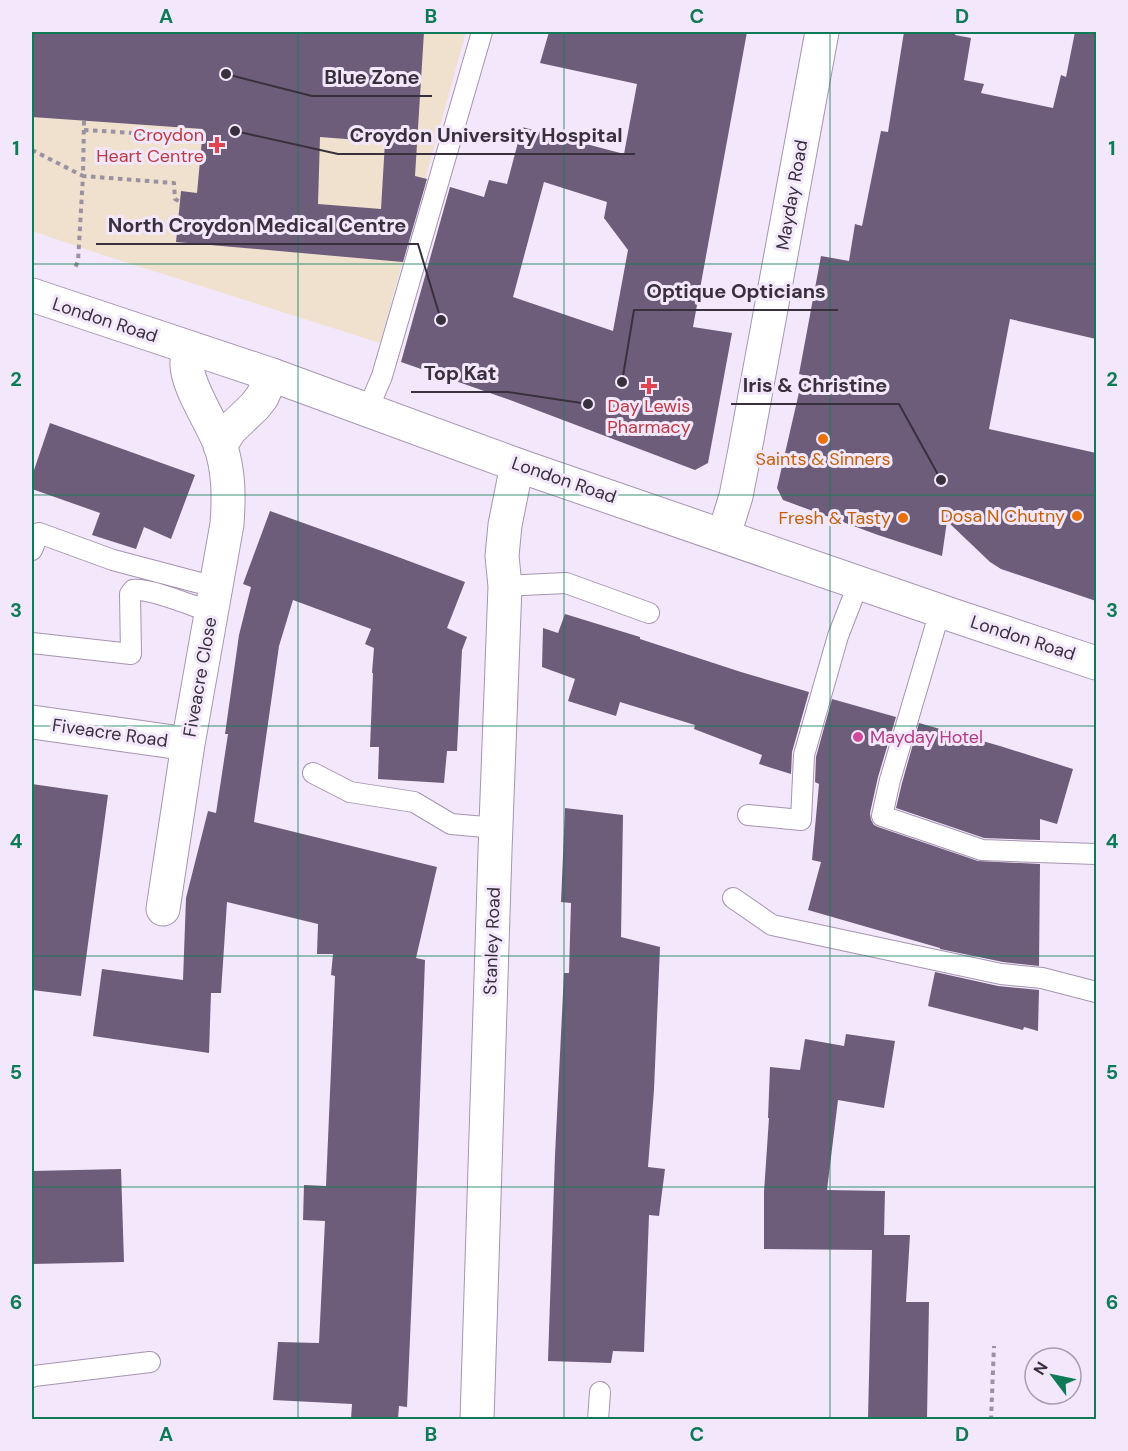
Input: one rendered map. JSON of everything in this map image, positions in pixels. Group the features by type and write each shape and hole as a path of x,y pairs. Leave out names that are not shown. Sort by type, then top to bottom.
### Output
{"street":[{"name":"Mayday Road","path":"724,535 736,495 745,450 822,32"},
{"name":"London Road","path":"46,300 272,375 517,465 1096,663"},
{"name":"Fiveacre Close","path":"163,909 188,744 227,524 229,498 228,477 220,446 189,375 187,364 190,348"},
{"path":"220,446 230,430 262,397 272,375"},
{"name":"Stanley Road","path":"477,1419 505,586 502,556 505,525 517,465"},
{"name":"Fiveacre Road","path":"32,722 188,744"}],"lane":[{"path":"368,409 382,376 482,32"},
{"path":"34,537 113,560 213,600"},
{"path":"748,815 801,820 804,755 838,636 859,582"},
{"path":"505,586 566,583 649,613"},
{"path":"32,643 131,654 130,594 133,590 213,600"},
{"path":"940,610 890,780 882,816 982,850 1096,854"},
{"path":"313,772 350,792 414,802 452,824 496,828"},
{"path":"732,898 772,925 1001,974 1042,978 1096,993"},
{"path":"32,1377 150,1362"},
{"path":"598,1419 600,1392"}],"path":[{"path":"46,300 78,261 84,121"},
{"path":"84,130 202,137"},
{"path":"32,150 83,176 174,183 175,199 180,202"},
{"path":"991,1419 994,1346"}],"shaded area":[{"path":"32,32 466,32 380,343 32,231"}],"building":[{"path":"32,32 424,32 415,176 427,179 403,262 176,242 181,191 197,193 203,129 32,117","holes":["320,137 385,142 381,209 318,204"]},
{"path":"549,32 747,32 693,327 732,333 708,463 695,470 510,400 401,362 450,187 484,197 489,180 507,184 522,127 624,154 637,84 540,63","holes":["544,182 607,202 604,218 628,250 613,331 513,297"]},
{"path":"904,32 956,32 955,35 971,38 964,80 984,84 981,93 1053,108 1061,75 1066,77 1075,32 1096,32 1096,339 1010,319 989,429 1096,453 1096,601 1001,569 990,562 947,521 942,556 783,500 777,488 803,375 799,374 821,256 849,261 855,224 862,226 881,131 888,132"},
{"path":"50,423 195,475 171,539 144,527 136,549 92,535 100,513 32,489 32,476"},
{"path":"270,511 465,582 447,628 467,637 462,650 457,751 447,751 444,783 378,779 379,747 370,747 374,648 365,644 371,629 293,600 279,646 254,822 437,867 416,958 425,960 417,1178 407,1407 399,1406 398,1419 351,1419 352,1404 273,1400 278,1342 319,1343 325,1221 303,1220 304,1185 326,1186 335,976 331,975 333,954 317,954 318,924 227,902 221,993 211,993 209,1053 93,1036 102,969 183,980 186,898 208,811 216,813 239,635 251,587 243,584"},
{"path":"565,614 809,692 792,752 791,774 759,764 762,755 694,729 695,725 620,702 616,716 568,701 575,679 542,667 543,628 558,633"},
{"path":"832,699 896,717 870,813 874,825 978,861 1040,864 1039,966 1003,962 940,949 808,910 821,862 812,860 819,784 815,782 816,757"},
{"path":"919,723 1073,769 1057,824 1040,819 1040,840 984,838 896,808"},
{"path":"32,784 108,795 81,996 32,990"},
{"path":"565,808 623,815 621,937 660,947 648,1167 665,1169 659,1216 649,1215 644,1352 613,1351 611,1363 548,1361 564,973 569,973 571,903 561,902"},
{"path":"935,972 998,986 1039,990 1038,1031 1024,1027 1023,1030 928,1006"},
{"path":"846,1034 895,1041 884,1108 838,1100 827,1190 885,1191 884,1235 910,1235 906,1302 929,1302 927,1419 868,1419 872,1250 764,1249 764,1192 770,1067 800,1070 805,1039 844,1046"},
{"path":"121,1169 124,1262 32,1264 32,1171"}],"place":[{"name":"Blue Zone","path":"226,74"},
{"name":"Croydon University Hospital","path":"235,131"},
{"name":"Croydon Heart Centre","path":"217,145"},
{"name":"North Croydon Medical Centre","path":"441,320"},
{"name":"Optique Opticians","path":"622,382"},
{"name":"Day Lewis Pharmacy","path":"649,386"},
{"name":"Top Kat","path":"588,404"},
{"name":"Saints & Sinners","path":"823,439"},
{"name":"Iris & Christine","path":"941,480"},
{"name":"Dosa N Chutny","path":"1077,516"},
{"name":"Fresh & Tasty","path":"903,518"},
{"name":"Mayday Hotel","path":"858,737"}]}
